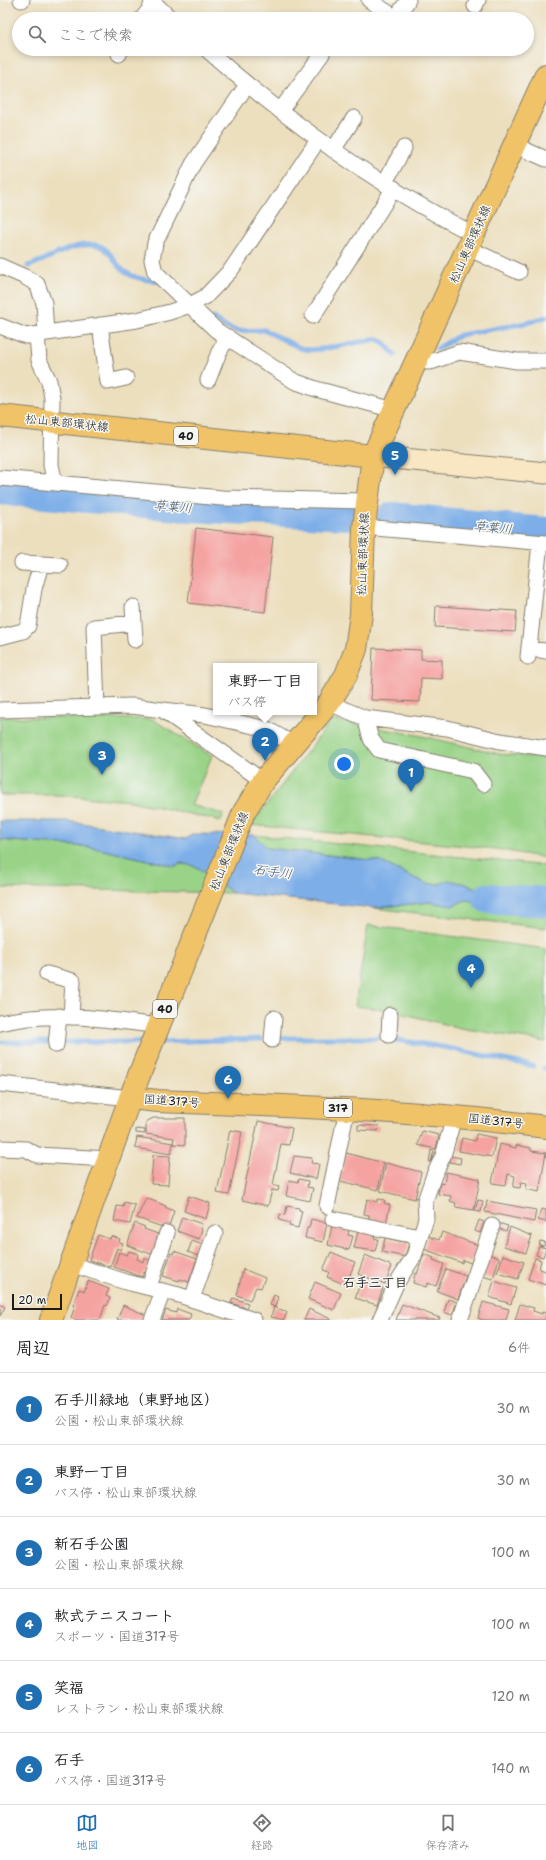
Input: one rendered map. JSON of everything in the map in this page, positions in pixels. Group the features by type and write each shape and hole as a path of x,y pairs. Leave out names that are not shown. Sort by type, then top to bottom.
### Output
{"main road":[{"name":"松山東部環状線","path":"130,1098 202,921 239,822 263,781 293,744 329,704 346,675 356,649 361,614 364,528 372,456 546,75"},
{"name":"松山東部環状線","path":"0,416 372,456"},
{"name":"国道317号","path":"51,1320 130,1098 158,1101 347,1109 454,1117 546,1127"}],"street":[{"path":"369,0 387,12"},
{"path":"400,12 408,0"},
{"path":"146,12 152,2 164,12"},
{"path":"214,56 247,85 318,140 440,217 470,241 520,272"},
{"path":"280,111 321,56"},
{"path":"247,85 193,164 155,243 152,260 155,272 206,321 294,381 316,389 394,410"},
{"path":"333,150 354,118"},
{"path":"0,326 26,336 41,334 137,320 170,312 190,305 205,297 231,270 318,140"},
{"path":"514,145 546,159"},
{"path":"313,316 389,185 404,148"},
{"path":"0,266 37,284 44,303 39,360 49,381 52,398 51,465 55,483"},
{"path":"100,325 108,382 126,378"},
{"path":"208,380 219,352 228,337"},
{"path":"418,358 428,362 459,352 517,361 546,361"},
{"path":"372,456 546,473"},
{"path":"0,478 222,498 366,501"},
{"path":"364,528 543,543 529,652 545,650"},
{"path":"22,563 60,565"},
{"path":"0,637 23,631 28,626 34,589 41,564"},
{"path":"134,607 135,640"},
{"path":"97,707 94,627 134,623"},
{"path":"329,704 365,718 447,728 500,741 546,748"},
{"path":"0,710 132,706 205,715 267,729 293,744"},
{"path":"163,710 263,781"},
{"path":"365,718 372,740 379,750 473,771 483,784"},
{"path":"47,974 73,981 65,1016 56,1045"},
{"path":"389,1035 390,1015"},
{"path":"0,1023 46,1016 65,1016 97,1018 158,1026"},
{"path":"272,1040 274,1018"},
{"path":"0,1084 130,1098"},
{"path":"347,1109 330,1213 420,1237"},
{"path":"380,1320 396,1284 414,1256 426,1219 425,1201 434,1175 443,1156 454,1117"},
{"path":"0,1148 26,1149 37,1155 108,1159"},
{"path":"460,1320 492,1226"},
{"path":"152,1320 156,1289 167,1233"},
{"path":"192,1299 215,1233"},
{"path":"71,1264 192,1299 245,1319"}],"green space":[{"path":"0,717 152,719 212,756 191,805 223,814 221,821 131,801 58,795 0,795"},
{"path":"332,720 418,735 500,754 546,758 546,858 496,849 251,825"},
{"path":"254,835 546,866 546,928 373,908 430,902 452,906 465,900 516,906 527,900 483,891 466,884 427,884 379,861 267,848"},
{"path":"0,840 90,847 175,866 182,864 190,865 206,872 233,893 0,888"},
{"path":"368,925 546,949 546,1042 460,1028 388,1010 355,1006"}],"water":[{"path":"0,821 67,821 187,839 191,834 254,835 267,848 379,861 427,884 440,884 448,880 466,884 483,891 528,900 516,906 466,900 452,906 430,902 373,908 233,893 197,867 181,863 175,866 90,847 0,840"}],"building":[{"path":"196,528 273,537 265,612 188,603"},
{"path":"436,606 517,611 515,632 435,627"},
{"path":"373,648 421,650 421,659 442,660 442,679 421,678 420,702 371,700"},
{"path":"153,1118 185,1118 185,1145 173,1144 174,1138 146,1134 146,1122"},
{"path":"258,1121 292,1128 289,1145 281,1144 273,1185 279,1187 278,1191 272,1190 268,1206 242,1200"},
{"path":"358,1125 379,1126 378,1131 358,1130"},
{"path":"136,1129 145,1130 145,1134 136,1133"},
{"path":"230,1130 242,1132 229,1195 217,1193"},
{"path":"422,1131 439,1135 436,1149 418,1145"},
{"path":"476,1134 496,1138 492,1157 459,1151 462,1138 475,1141"},
{"path":"137,1137 173,1143 171,1154 135,1148"},
{"path":"500,1144 516,1148 516,1145 531,1148 531,1151 546,1153 539,1192 526,1189 527,1183 521,1182 520,1188 513,1187 515,1176 508,1174 506,1185 492,1183"},
{"path":"431,1150 434,1151 431,1162 429,1162"},
{"path":"346,1153 384,1163 378,1190 340,1181"},
{"path":"153,1155 170,1156 168,1185 151,1184"},
{"path":"294,1156 312,1158 311,1163 319,1164 316,1179 290,1173"},
{"path":"451,1156 461,1158 460,1164 450,1162"},
{"path":"386,1163 421,1172 415,1199 380,1191"},
{"path":"446,1172 480,1179 474,1210 455,1207 456,1203 450,1201 451,1196 438,1194 440,1183 444,1184"},
{"path":"299,1179 308,1181 307,1187 313,1188 310,1201 286,1196 289,1180 298,1182"},
{"path":"189,1196 210,1203 206,1219 184,1211"},
{"path":"146,1198 174,1211 168,1229 137,1218"},
{"path":"367,1199 377,1202 378,1199 385,1200 384,1203 390,1205 386,1223 369,1219 369,1215 364,1214"},
{"path":"478,1200 483,1201 481,1212 475,1211"},
{"path":"487,1201 536,1210 534,1222 485,1212"},
{"path":"124,1202 135,1205 130,1224 114,1221 117,1206 123,1207"},
{"path":"287,1206 299,1208 299,1210 302,1211 298,1228 289,1226 290,1223 279,1220 280,1214 285,1215"},
{"path":"541,1209 546,1210 546,1222 538,1220"},
{"path":"182,1217 202,1224 199,1239 177,1231"},
{"path":"311,1219 327,1223 323,1242 305,1238"},
{"path":"479,1220 484,1222 480,1233 475,1231"},
{"path":"135,1223 145,1227 144,1229 158,1234 157,1239 161,1241 156,1256 127,1245"},
{"path":"498,1223 508,1226 506,1231 496,1228"},
{"path":"332,1225 349,1229 348,1235 353,1236 349,1250 328,1245"},
{"path":"510,1227 532,1236 526,1253 504,1246"},
{"path":"358,1231 375,1235 374,1238 378,1239 375,1251 354,1248"},
{"path":"442,1232 478,1245 471,1263 463,1260 462,1263 424,1249 428,1236 439,1240"},
{"path":"98,1235 110,1239 111,1236 120,1239 119,1242 123,1243 120,1250 117,1248 110,1267 89,1260"},
{"path":"385,1238 409,1243 405,1257 382,1252"},
{"path":"192,1241 202,1245 198,1256 188,1252"},
{"path":"540,1241 545,1242 544,1246 539,1245"},
{"path":"539,1246 546,1248 543,1257 536,1255"},
{"path":"129,1251 138,1254 137,1259 143,1262 144,1258 151,1261 148,1269 145,1273 144,1272 142,1277 114,1267 119,1252 127,1255"},
{"path":"174,1251 197,1259 189,1282 180,1279 179,1281 163,1276 171,1253 173,1254"},
{"path":"331,1252 355,1262 346,1285 327,1277 329,1272 323,1270"},
{"path":"424,1254 434,1258 433,1260 444,1264 436,1286 428,1283 426,1287 413,1283 415,1273 417,1274"},
{"path":"489,1254 499,1258 493,1279 482,1276"},
{"path":"365,1255 392,1266 385,1284 358,1274"},
{"path":"503,1255 524,1262 518,1279 497,1273"},
{"path":"535,1258 541,1260 539,1269 546,1271 546,1285 528,1279"},
{"path":"243,1269 265,1278 261,1288 256,1287 250,1300 237,1295"},
{"path":"446,1269 466,1276 458,1299 437,1291"},
{"path":"88,1281 109,1289 106,1296 110,1298 107,1306 105,1305 100,1320 77,1320 71,1318 75,1306 73,1306 79,1289 84,1291"},
{"path":"361,1281 383,1288 377,1305 355,1298"},
{"path":"494,1281 516,1288 511,1304 489,1297"},
{"path":"315,1282 341,1293 334,1310 308,1299"},
{"path":"274,1295 278,1297 275,1307 270,1305"},
{"path":"233,1298 248,1303 246,1308 231,1303"},
{"path":"448,1299 457,1302 452,1315 444,1312"},
{"path":"483,1302 509,1309 506,1320 483,1320 478,1318"},
{"path":"0,1304 5,1307 0,1316"},
{"path":"402,1304 440,1318 439,1320 396,1320"},
{"path":"520,1304 534,1308 533,1311 542,1314 542,1312 546,1313 546,1320 515,1320"},
{"path":"123,1305 146,1315 144,1320 117,1320"},
{"path":"274,1307 287,1312 284,1320 271,1317"},
{"path":"177,1309 191,1314 189,1320 162,1320 166,1310 176,1313"},
{"path":"309,1309 331,1319 331,1320 304,1320"}],"waterway":[{"path":"28,266 78,246 95,245 104,248 120,268 128,274 141,279 159,282"},
{"path":"437,349 460,335 526,323 546,317"},
{"path":"213,318 224,326 237,331 264,330 300,348 309,350 377,339 383,342 395,355"},
{"name":"草葉川","path":"0,490 190,507 347,515"},
{"name":"草葉川","path":"392,517 546,532"},
{"name":"石手川","path":"487,898 546,902"},
{"path":"280,1038 378,1038"},
{"path":"158,1042 261,1039"},
{"path":"389,1039 443,1047 533,1066"},
{"path":"0,1042 52,1042"},
{"path":"61,1042 146,1042"}],"place":[{"name":"笑福","path":"395,475"},
{"name":"東野一丁目","path":"265,761"},
{"name":"新石手公園","path":"102,775"},
{"name":"石手川緑地（東野地区）","path":"411,792"},
{"name":"軟式テニスコート","path":"471,988"},
{"name":"石手","path":"228,1099"}],"district":[{"name":"石手三丁目","path":"375,1282"}]}
